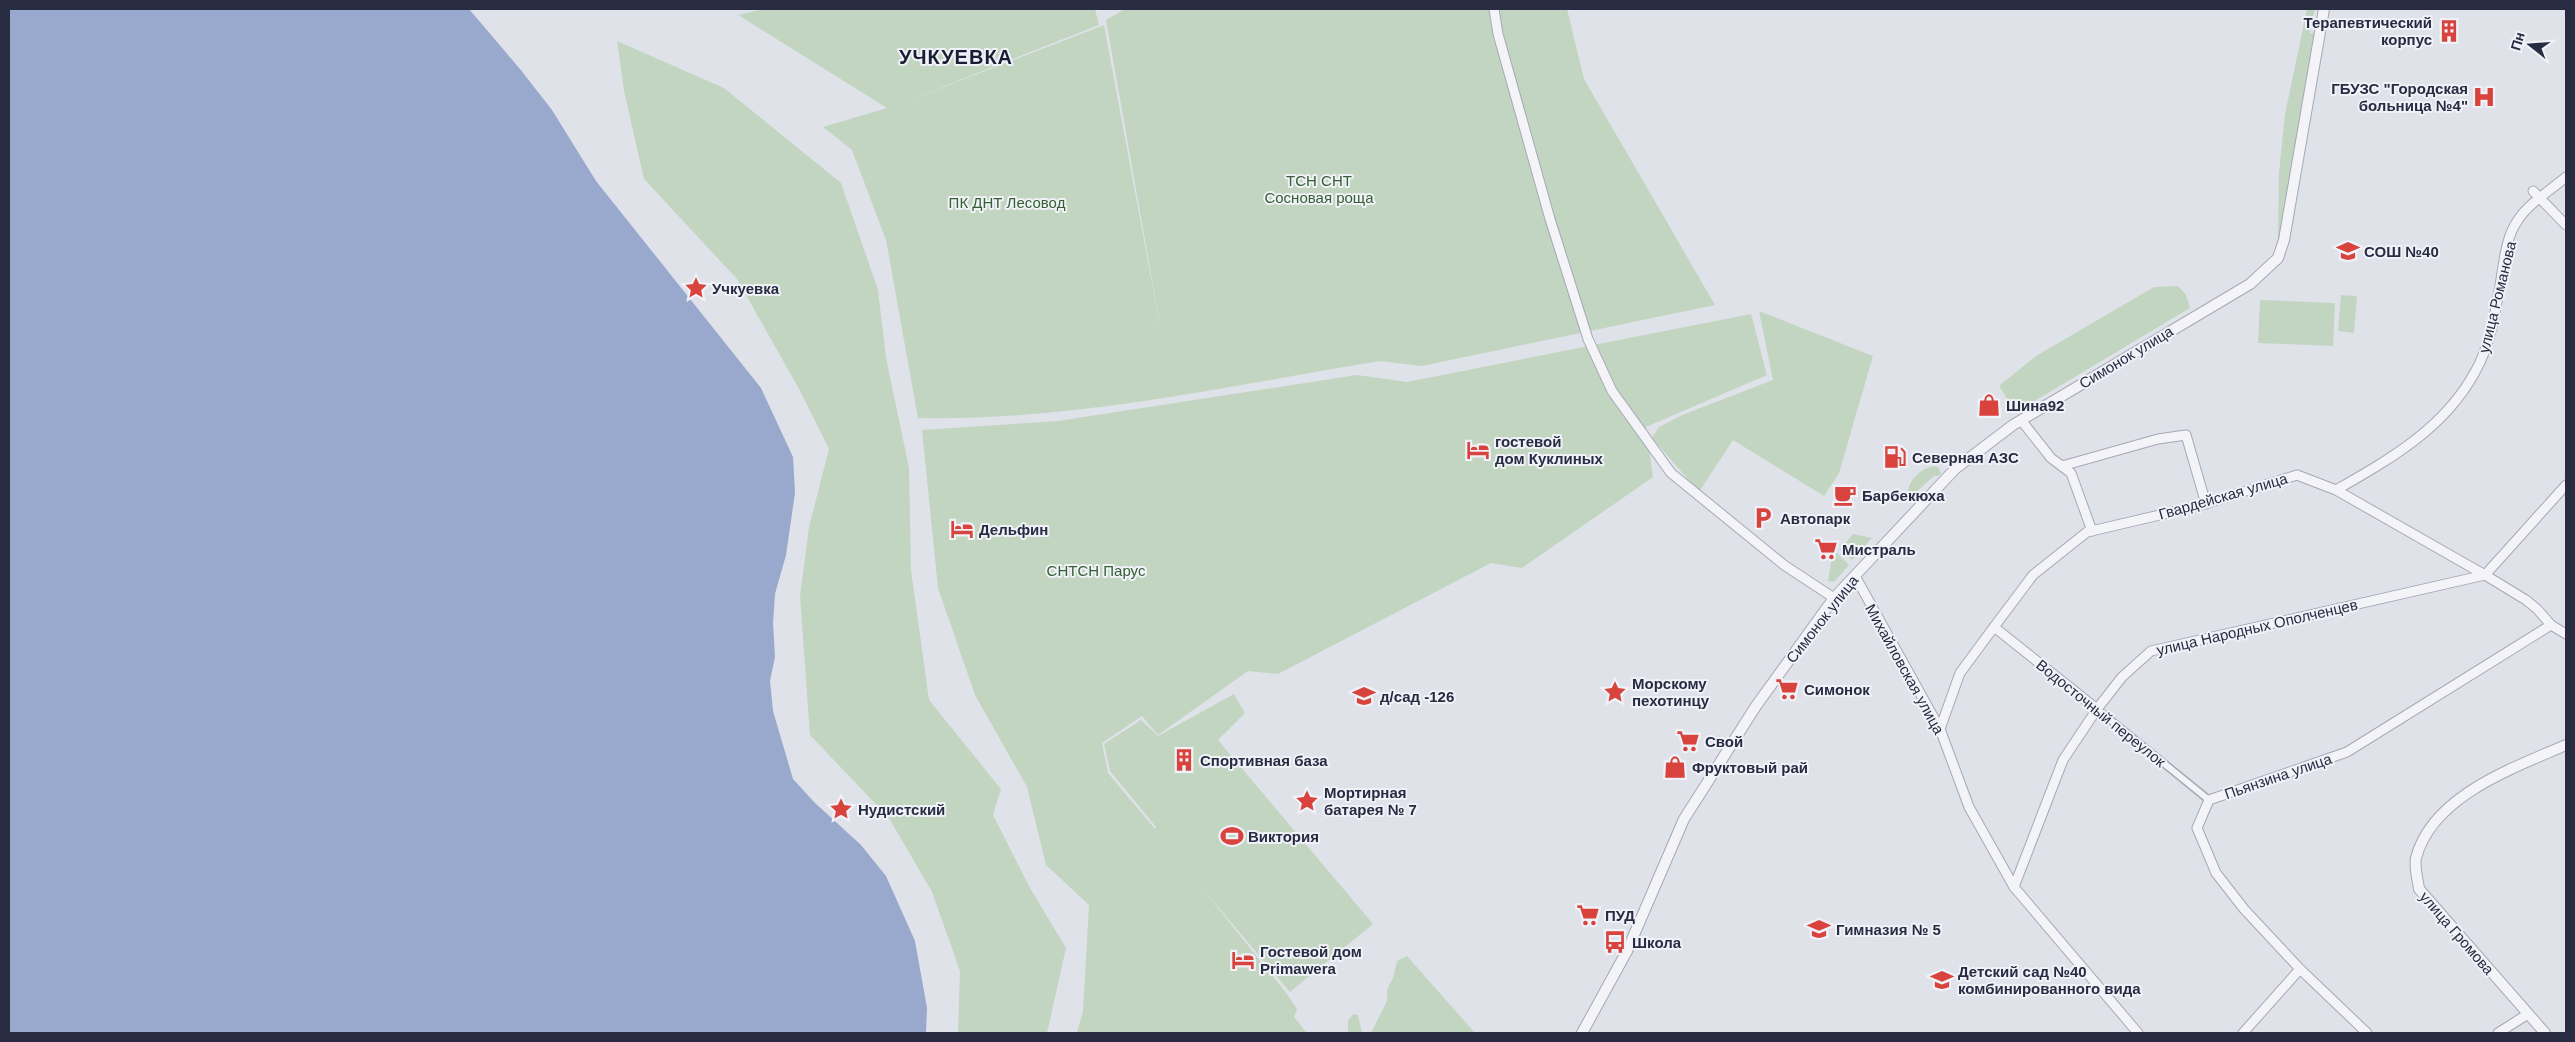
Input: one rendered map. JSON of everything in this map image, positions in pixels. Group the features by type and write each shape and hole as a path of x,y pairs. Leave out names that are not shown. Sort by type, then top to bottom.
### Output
{"street":[{"path":"1494,9 1498,34 1550,219 1588,339 1612,391 1671,473 1784,565 1834,598"},
{"name":"Симонок улица","path":"1582,1033 1627,951 1684,819 1756,706 1834,598 1955,470 2021,420 2250,284 2278,258 2293,201 2324,9"},
{"name":"улица Романова","path":"2336,490 2386,461 2427,432 2463,393 2485,350 2495,312 2505,251 2518,220 2566,177"},
{"path":"2533,191 2566,225"},
{"path":"2021,420 2051,458 2071,473 2092,531"},
{"path":"2062,466 2158,439 2186,435 2206,504"},
{"name":"Гвардейская улица","path":"1940,729 1960,673 1994,627 2034,575 2087,532 2206,504 2297,475 2336,490 2526,600 2551,625 2566,634"},
{"path":"2485,576 2566,485"},
{"name":"Михайловская улица","path":"1855,576 1940,729 1970,807 2014,887 2138,1033"},
{"name":"улица Народных Ополченцев","path":"2014,887 2063,760 2097,709 2122,677 2151,651 2485,576"},
{"name":"Пьянзина улица","path":"2367,1033 2300,969 2244,909 2216,873 2198,828 2209,800 2347,752 2551,625"},
{"name":"Водосточный переулок","path":"1994,627 2209,800"},
{"name":"улица Громова","path":"2546,1033 2419,889 2415,860 2424,839 2443,813 2470,791 2507,770 2566,745"},
{"path":"2244,1033 2300,969"},
{"path":"2498,1033 2528,1014"}],"green space":[{"name":"ТСН СНТ Сосновая роща","path":"763,9 1095,9 1099,25 902,103 1104,25 1163,342 1106,20 1125,9 1567,9 1584,79 1715,305 1422,366 1380,361 1207,391 1092,408 1034,414 918,418 886,240 852,150 823,127 887,108 738,15"},
{"path":"2307,9 2315,9 2310,33 2317,33 2282,240 2278,238 2279,173 2285,114"},
{"path":"617,41 724,88 841,183 878,290 886,358 909,468 911,570 929,700 1001,789 993,815 1030,888 1066,948 1047,1033 958,1033 960,971 932,892 889,818 810,735 800,596 809,527 829,449 799,389 737,279 644,179 624,91"},
{"path":"2178,286 2186,295 2190,308 2016,412 1999,386 2036,356 2154,287"},
{"path":"2341,295 2357,296 2354,333 2338,331"},
{"path":"2260,300 2335,303 2333,346 2258,343"},
{"path":"1759,311 1873,356 1839,473 1824,496 1733,440 1699,492 1652,438 1659,427 1682,415 1773,380"},
{"name":"СНТСН Парус","path":"1751,314 1767,375 1646,427 1653,477 1522,568 1491,563 1278,674 1248,671 1158,735 1142,716 1102,743 1108,773 1155,829 1156,827 1110,771 1104,744 1141,720 1158,736 1234,694 1245,713 1218,740 1373,924 1290,992 1201,887 1287,994 1297,1009 1294,1017 1307,1033 1077,1033 1083,1011 1089,905 1046,865 1027,787 975,695 938,588 922,430 1058,421 1357,375 1407,382"},
{"path":"1934,466 1939,468 1941,474 1934,476 1916,492 1917,497 1911,499 1908,493 1913,479 1920,472"},
{"path":"1853,534 1872,538 1852,560 1840,550"},
{"path":"1836,552 1849,565 1834,582 1828,581 1832,556"},
{"path":"1407,956 1475,1033 1371,1033 1387,1001 1387,990 1393,978 1397,961"},
{"path":"1353,1014 1358,1015 1362,1033 1348,1033 1348,1021"}],"water":[{"path":"9,9 469,9 552,110 596,181 761,388 793,457 795,493 786,555 775,594 773,623 775,657 770,681 773,711 793,779 814,802 861,845 886,876 915,941 927,1008 926,1033 9,1033"}],"place":[{"name":"Терапевтический корпус","path":"2449,31"},
{"name":"ГБУЗС \"Городская больница №4\"","path":"2484,97"},
{"name":"СОШ №40","path":"2348,251"},
{"name":"Учкуевка","path":"696,288"},
{"name":"Шина92","path":"1989,405"},
{"name":"гостевой дом Куклиных","path":"1478,450"},
{"name":"Северная АЗС","path":"1895,457"},
{"name":"Барбекюха","path":"1845,495"},
{"name":"Автопарк","path":"1763,518"},
{"name":"Дельфин","path":"962,529"},
{"name":"Мистраль","path":"1826,549"},
{"name":"Симонок","path":"1787,689"},
{"name":"Морскому пехотинцу","path":"1615,692"},
{"name":"д/сад -126","path":"1364,696"},
{"name":"Свой","path":"1688,741"},
{"name":"Спортивная база","path":"1184,760"},
{"name":"Фруктовый рай","path":"1675,767"},
{"name":"Мортирная батарея № 7","path":"1307,801"},
{"name":"Нудистский","path":"841,809"},
{"name":"Виктория","path":"1232,836"},
{"name":"ПУД","path":"1588,915"},
{"name":"Гимназия № 5","path":"1819,929"},
{"name":"Школа","path":"1615,942"},
{"name":"Гостевой дом Primawera","path":"1243,960"},
{"name":"Детский сад №40 комбинированного вида","path":"1942,980"}],"district":[{"name":"УЧКУЕВКА","path":"956,57"}],"park label":[{"name":"ПК ДНТ Лесовод","path":"1007,202"}]}
